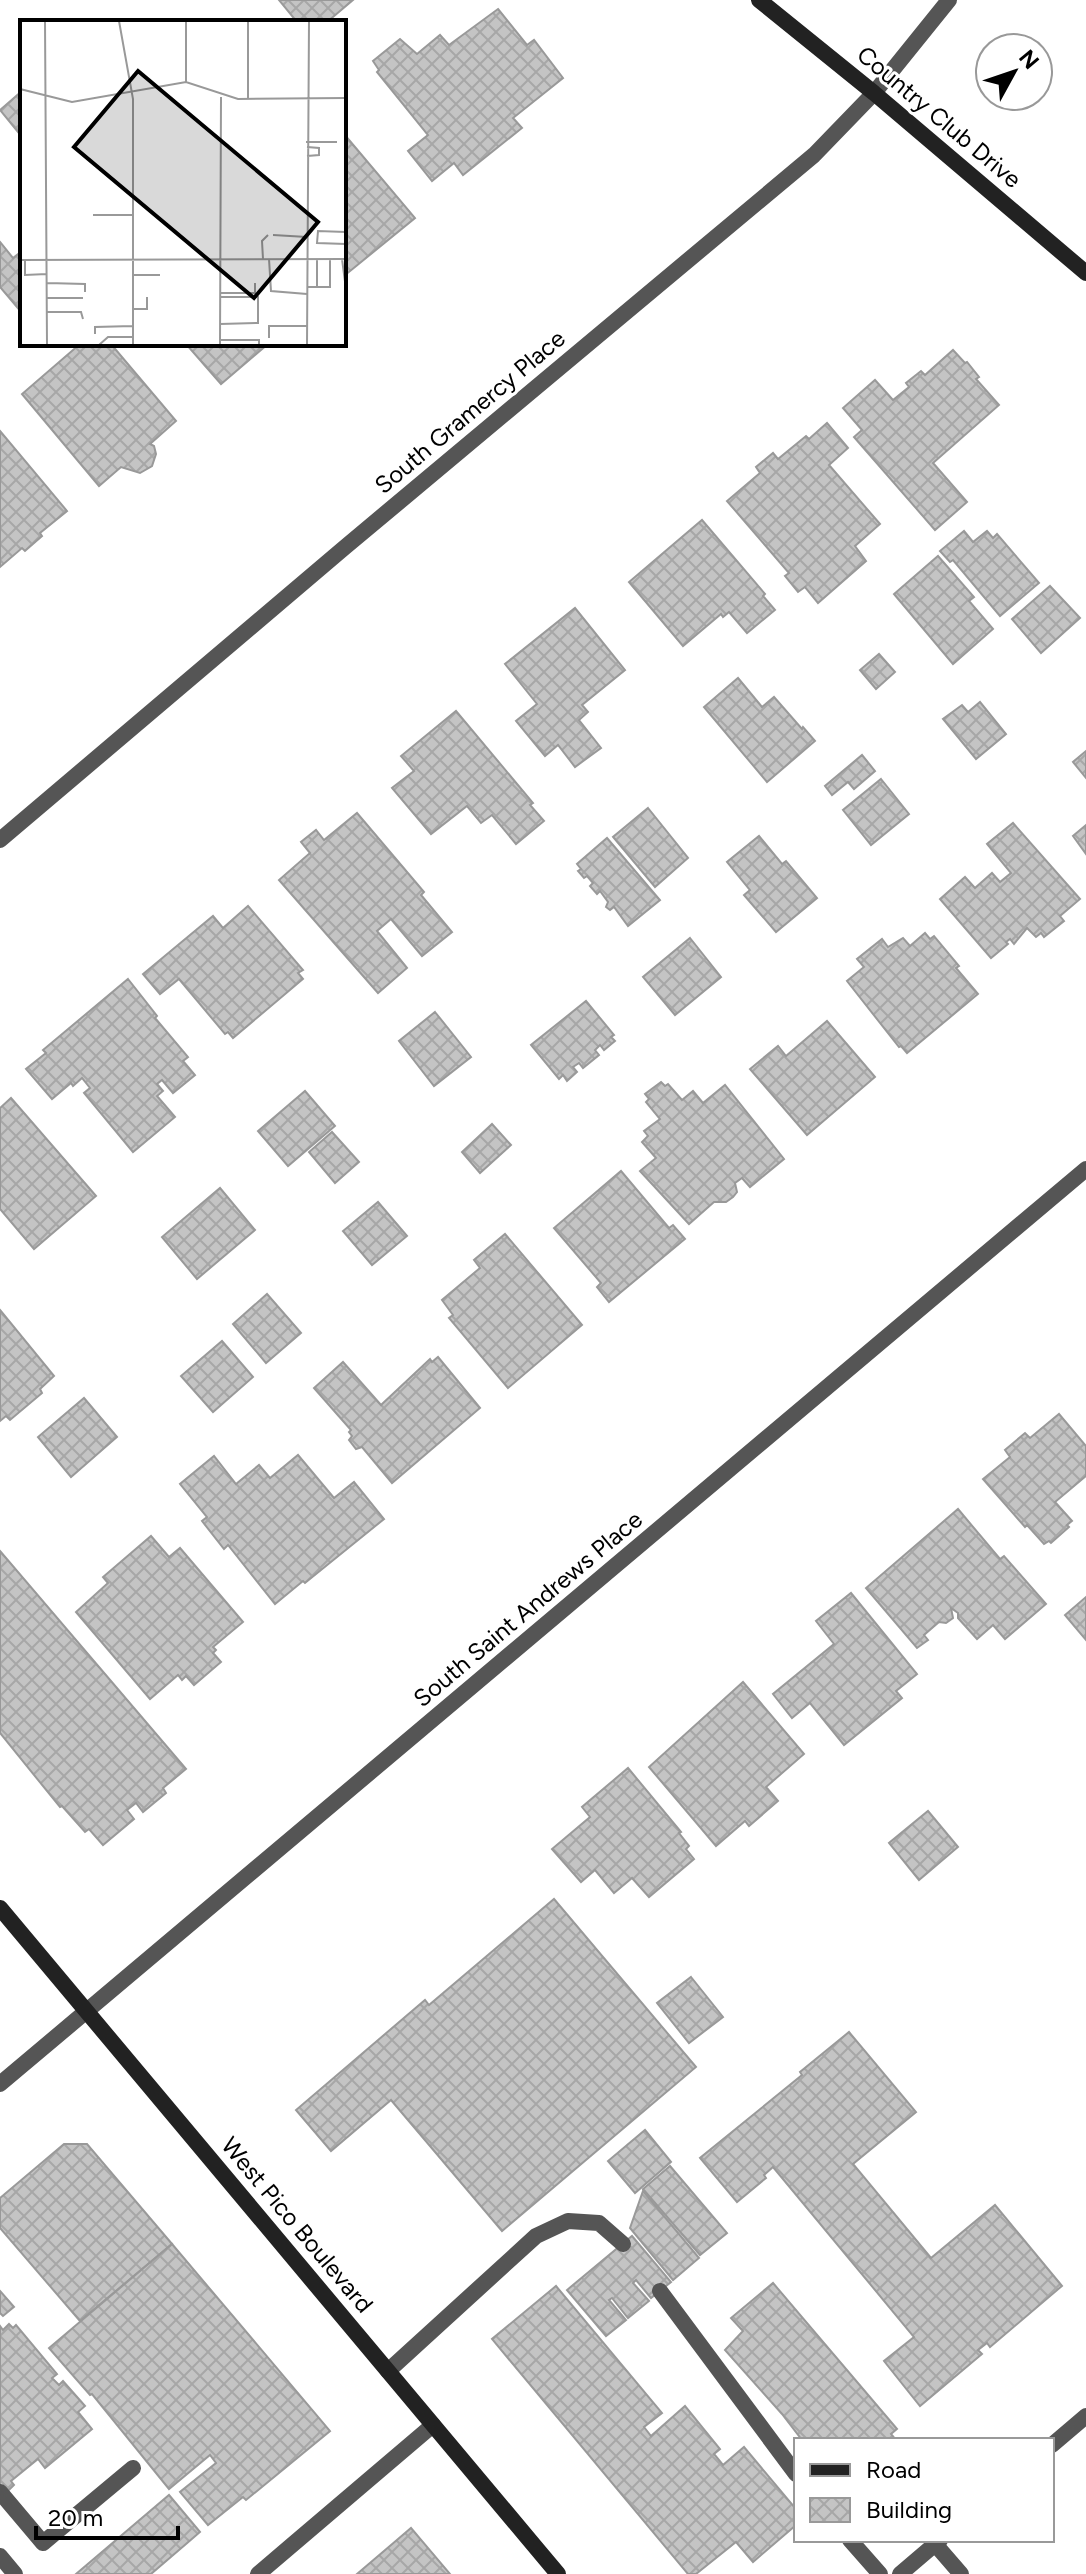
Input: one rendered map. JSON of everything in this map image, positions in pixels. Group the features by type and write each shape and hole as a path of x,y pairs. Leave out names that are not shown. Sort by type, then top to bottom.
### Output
{"main road":[{"name":"Country Club Drive","path":"759,0 1086,273"},
{"name":"West Pico Boulevard","path":"0,1908 558,2574"}],"street":[{"name":"South Gramercy Place","path":"0,840 814,155 874,93 949,0"},
{"name":"South Saint Andrews Place","path":"0,2084 1086,1169"},
{"path":"388,2371 536,2236 568,2221 599,2223 623,2244"},
{"path":"660,2291 794,2471"},
{"path":"1054,2443 1086,2416"},
{"path":"258,2574 433,2425"},
{"path":"0,2492 43,2543 133,2468"},
{"path":"852,2542 880,2574"},
{"path":"900,2574 937,2542 961,2574"},
{"path":"0,2556 15,2574"}],"building":[{"path":"279,0 353,0 329,20 295,20"},
{"path":"498,9 527,45 534,40 563,78 513,118 522,128 463,175 454,163 432,181 408,151 428,135 377,72 379,70 373,61 400,39 417,54 440,35 449,45"},
{"path":"20,93 20,135 0,110"},
{"path":"346,136 415,218 346,274"},
{"path":"0,242 13,258 20,253 20,311 0,287"},
{"path":"78,346 113,346 176,421 150,444 154,446 156,454 152,466 140,473 121,467 99,486 22,394"},
{"path":"188,346 266,346 221,384"},
{"path":"953,350 967,362 979,377 976,379 999,405 933,463 967,502 935,530 854,437 862,430 843,408 875,380 893,400 909,387 906,383 921,371 925,375"},
{"path":"827,423 848,448 829,465 880,524 855,546 866,561 818,603 805,587 798,592 785,576 789,573 727,501 760,473 756,467 773,453 778,459"},
{"path":"0,431 67,511 40,533 42,536 25,551 22,548 0,567"},
{"path":"702,520 775,610 747,633 729,612 723,617 721,614 683,646 629,582"},
{"path":"964,531 973,542 987,531 993,538 997,534 1039,583 1000,616 953,560 950,562 940,551"},
{"path":"938,556 974,597 969,601 993,629 953,664 894,594"},
{"path":"1050,586 1080,618 1041,653 1012,619"},
{"path":"575,608 625,670 582,705 588,712 579,720 601,748 575,767 558,745 545,756 516,721 537,704 505,664"},
{"path":"879,654 895,672 876,689 860,670"},
{"path":"738,678 762,707 774,697 815,741 767,782 704,707"},
{"path":"980,702 1006,734 976,759 943,719 962,705 968,712"},
{"path":"456,711 533,803 530,805 544,821 516,844 492,815 481,823 467,806 431,834 392,788 414,771 401,756"},
{"path":"1086,751 1086,778 1073,762"},
{"path":"862,755 875,771 854,789 848,782 832,795 825,786"},
{"path":"881,779 909,814 871,845 843,810"},
{"path":"648,808 688,858 655,887 613,837"},
{"path":"357,813 424,892 421,895 452,932 422,956 391,919 377,931 407,968 378,993 279,880 310,853 301,842 316,830 324,840"},
{"path":"1013,823 1080,899 1060,916 1064,921 1044,937 1041,933 1036,937 1027,928 1014,944 1010,939 991,958 940,899 965,877 975,888 992,873 1000,882 1011,873 987,844"},
{"path":"1086,825 1086,854 1073,836"},
{"path":"759,836 782,864 786,861 817,898 776,932 744,895 750,890 727,862"},
{"path":"607,838 660,900 628,926 614,907 610,910 606,907 608,902 600,891 597,894 590,886 593,883 578,871 581,869 577,864"},
{"path":"248,906 303,970 298,973 303,979 233,1038 228,1032 225,1034 179,979 160,994 143,974 213,916 223,928"},
{"path":"925,933 930,939 934,936 978,994 907,1053 847,981 864,967 857,959 882,939 888,947 903,938 910,946"},
{"path":"690,938 721,977 675,1015 643,977"},
{"path":"128,979 188,1057 183,1061 195,1075 173,1093 162,1080 157,1084 163,1091 157,1096 175,1117 133,1152 84,1093 90,1088 82,1078 52,1099 26,1069 46,1053 43,1050"},
{"path":"586,1001 614,1035 611,1037 615,1041 604,1050 600,1045 595,1050 599,1055 583,1068 579,1063 573,1067 577,1072 567,1081 563,1075 559,1079 531,1045"},
{"path":"435,1012 471,1057 434,1086 399,1041"},
{"path":"827,1021 875,1077 807,1135 750,1069 778,1046 786,1056"},
{"path":"661,1082 665,1086 668,1084 682,1100 693,1091 703,1103 725,1085 784,1159 750,1187 742,1178 735,1183 737,1192 733,1197 726,1202 714,1202 689,1224 640,1171 656,1158 642,1142 648,1136 644,1131 660,1119 646,1102 649,1099 645,1094"},
{"path":"305,1091 335,1126 288,1166 258,1131"},
{"path":"11,1098 96,1196 34,1249 0,1209 0,1108"},
{"path":"492,1124 511,1145 480,1173 462,1152"},
{"path":"332,1132 359,1162 335,1183 309,1152"},
{"path":"621,1171 669,1228 673,1225 685,1239 609,1302 597,1287 601,1283 554,1228"},
{"path":"220,1188 255,1230 197,1279 162,1237"},
{"path":"378,1202 407,1236 372,1265 343,1231"},
{"path":"505,1234 582,1325 508,1388 449,1318 453,1315 442,1300 480,1268 474,1260"},
{"path":"267,1294 301,1333 266,1363 233,1324"},
{"path":"0,1310 54,1376 40,1389 42,1393 10,1420 6,1416 0,1421"},
{"path":"222,1341 253,1377 213,1412 181,1376"},
{"path":"438,1357 480,1408 392,1483 362,1447 356,1449 349,1440 351,1430 314,1388 343,1362 381,1405 430,1359 432,1362"},
{"path":"84,1398 117,1437 71,1477 38,1437"},
{"path":"1059,1414 1086,1446 1086,1476 1055,1502 1072,1521 1051,1543 1044,1544 983,1479 1010,1457 1005,1450 1025,1433 1030,1438"},
{"path":"298,1455 334,1498 354,1482 384,1519 275,1604 228,1545 224,1549 202,1521 207,1517 180,1484 214,1456 236,1484 259,1465 270,1478"},
{"path":"958,1509 1000,1559 1004,1556 1046,1604 1005,1639 993,1625 977,1639 951,1608 953,1618 946,1623 939,1622 924,1635 928,1640 917,1648 866,1588"},
{"path":"151,1536 169,1557 180,1548 243,1622 213,1647 216,1650 213,1653 221,1662 194,1685 186,1676 182,1680 178,1675 150,1699 76,1612 108,1583 103,1577"},
{"path":"0,1551 186,1769 163,1788 166,1793 143,1812 136,1803 127,1810 134,1819 103,1845 89,1829 85,1832 60,1807 0,1733"},
{"path":"851,1593 917,1674 896,1691 902,1698 844,1745 810,1703 792,1718 773,1694 834,1644 816,1621"},
{"path":"1086,1597 1086,1640 1065,1615"},
{"path":"743,1682 804,1754 766,1787 778,1801 749,1826 745,1821 716,1846 649,1767"},
{"path":"628,1768 681,1832 689,1846 686,1849 694,1859 649,1897 632,1878 614,1893 595,1870 581,1882 552,1849 590,1817 582,1807"},
{"path":"928,1811 958,1847 919,1880 889,1843"},
{"path":"554,1899 696,2067 502,2231 391,2100 331,2151 296,2110 425,2000 429,2005"},
{"path":"691,1977 723,2017 689,2043 657,2003"},
{"path":"849,2032 916,2112 853,2164 931,2258 995,2205 1062,2286 990,2347 987,2343 978,2350 982,2354 920,2406 884,2361 914,2337 773,2167 764,2175 766,2178 737,2202 700,2158 802,2075 800,2072"},
{"path":"645,2130 671,2162 635,2193 608,2161"},
{"path":"64,2144 87,2144 172,2244 80,2321 0,2228 0,2198"},
{"path":"670,2166 727,2233 700,2255 643,2189"},
{"path":"643,2191 699,2258 673,2280 630,2228"},
{"path":"632,2236 671,2282 651,2298 636,2280 633,2283 649,2301 628,2318 612,2298 609,2300 626,2320 606,2336 567,2290"},
{"path":"172,2244 330,2431 246,2500 243,2497 208,2525 180,2492 216,2463 210,2455 169,2489 92,2394 49,2348"},
{"path":"773,2283 897,2429 891,2434 894,2438 800,2438 725,2350 743,2331 731,2318"},
{"path":"556,2286 662,2413 644,2427 651,2436 685,2406 720,2449 714,2454 723,2465 744,2447 794,2507 794,2527 753,2562 736,2542 696,2574 688,2574 492,2339"},
{"path":"0,2291 14,2307 3,2316 0,2313"},
{"path":"9,2324 13,2328 16,2325 57,2374 52,2378 59,2385 63,2381 85,2406 78,2412 92,2429 45,2468 38,2459 11,2481 14,2485 8,2491 0,2489 0,2326 3,2330"},
{"path":"169,2495 200,2532 151,2574 76,2574"},
{"path":"411,2528 450,2574 357,2574"}]}
